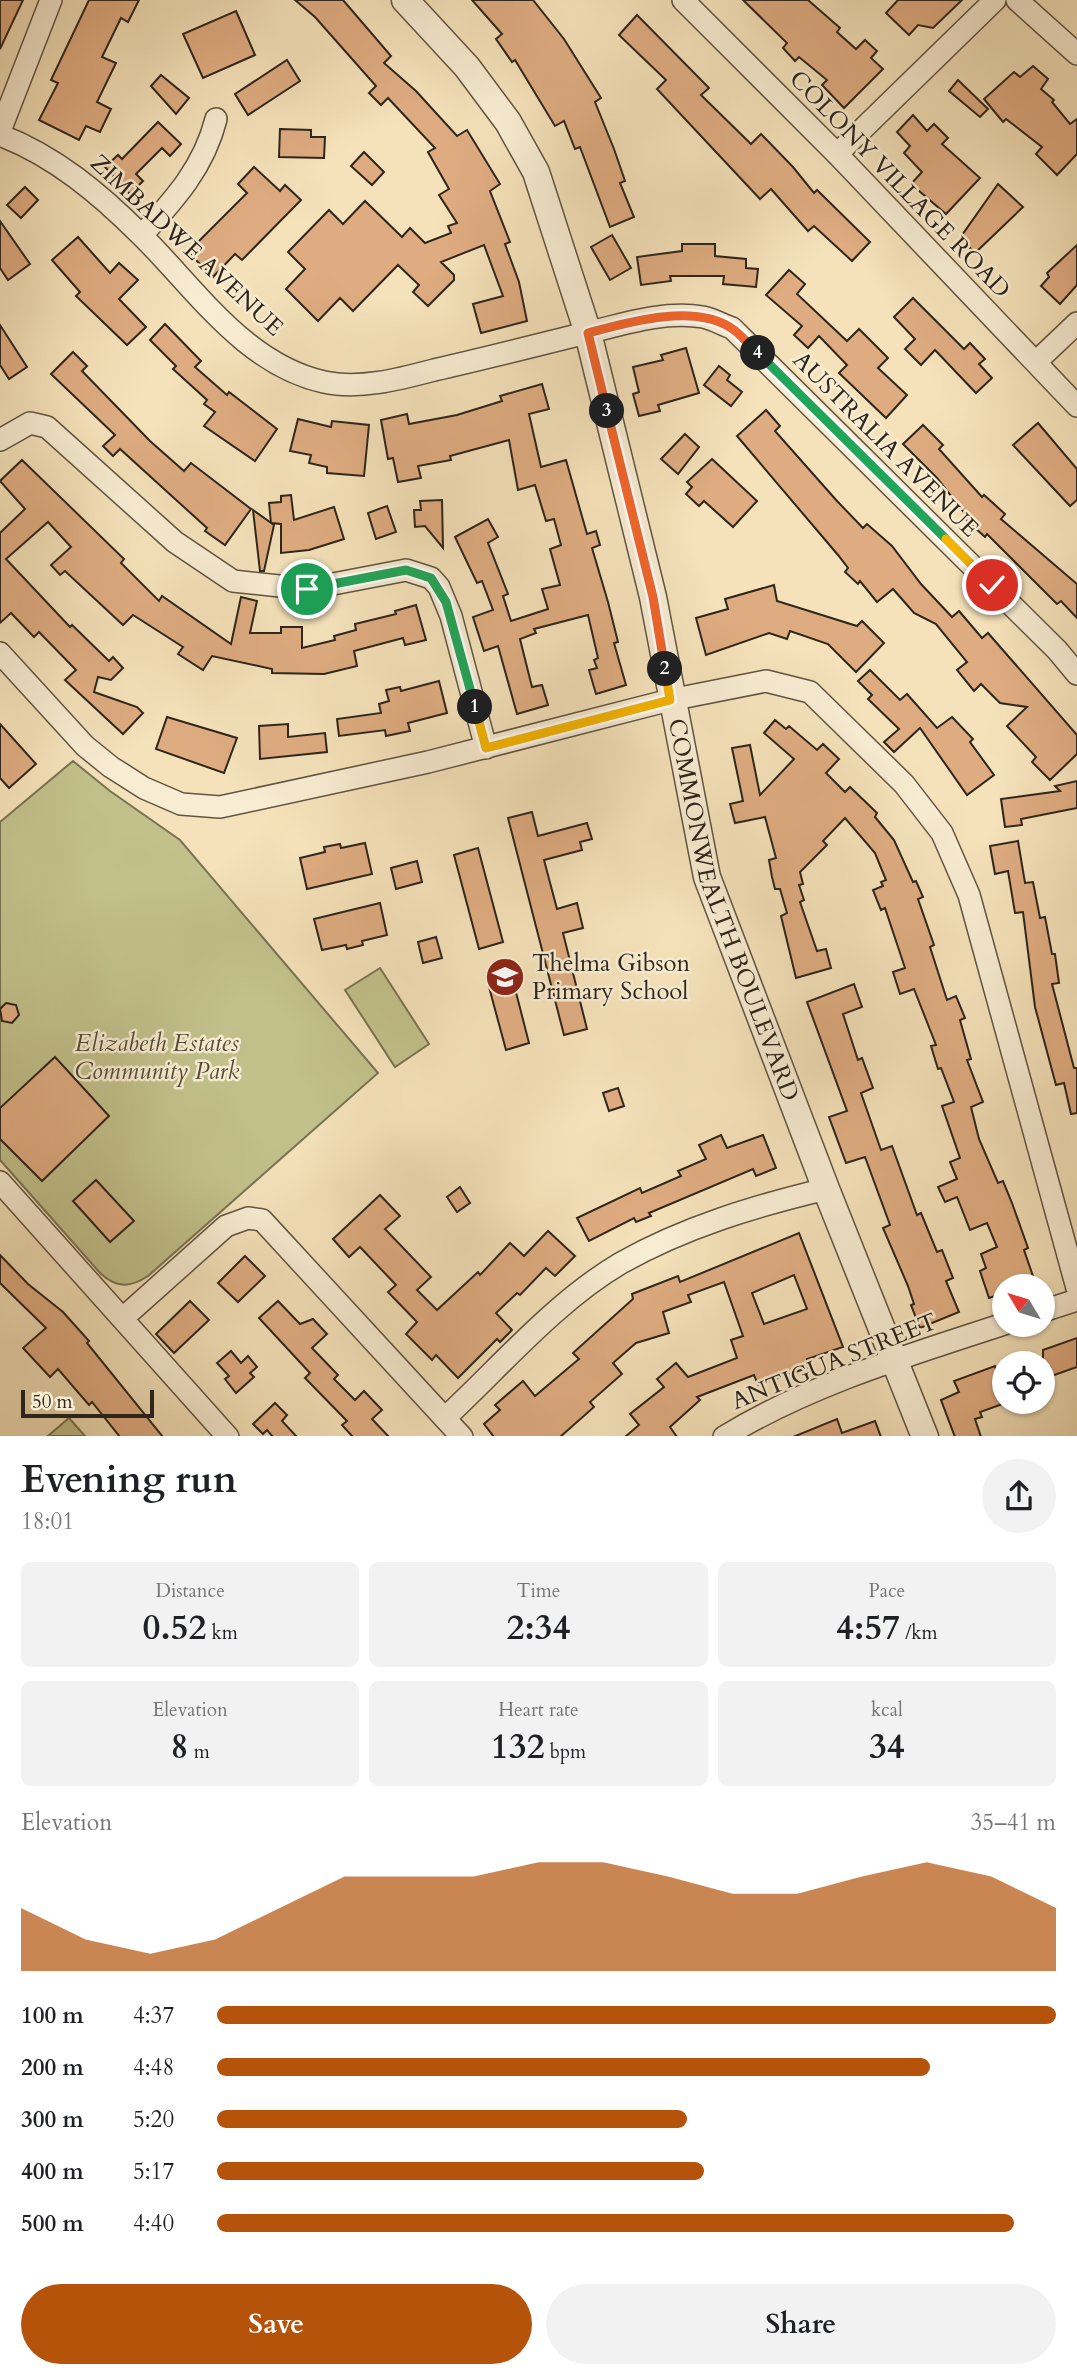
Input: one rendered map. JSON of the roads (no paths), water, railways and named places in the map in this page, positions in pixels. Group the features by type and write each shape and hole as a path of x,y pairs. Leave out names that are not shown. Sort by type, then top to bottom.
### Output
{"street":[{"path":"0,133 51,0"},
{"name":"COMMONWEALTH BOULEVARD","path":"405,0 467,67 500,111 536,172 588,333 653,597 670,700 707,877 826,1189 925,1436"},
{"name":"COLONY VILLAGE ROAD","path":"683,0 837,154 1077,405"},
{"path":"837,154 995,0"},
{"path":"1017,0 1077,54"},
{"path":"142,235 198,167 209,145 216,119"},
{"name":"ZIMBADWE AVENUE","path":"0,133 28,145 62,166 142,235 241,338 270,359 300,374 326,382 375,382 588,333"},
{"name":"AUSTRALIA AVENUE","path":"588,333 640,319 671,317 704,317 732,328 1057,650 1077,674"},
{"path":"1036,362 1077,323"},
{"path":"0,440 30,424 47,427 175,542 233,581 307,589 406,570 431,578 439,587 451,616 486,748"},
{"path":"0,653 85,746 110,767 144,788 181,804 220,807 486,748 670,700 766,681 810,692 904,784 942,834 970,895 1077,1289"},
{"path":"0,1182 227,1436"},
{"path":"446,1418 572,1300 620,1264 670,1239 747,1208 826,1189"},
{"path":"123,1318 226,1226 248,1218 262,1220 461,1436"},
{"path":"1055,1307 1077,1300"},
{"name":"ANTIGUA STREET","path":"726,1436 794,1401 894,1359 992,1328"}],"place":[{"name":"Thelma Gibson Primary School","path":"505,977"}],"park label":[{"name":"Elizabeth Estates Community Park","path":"157,1057"}]}
